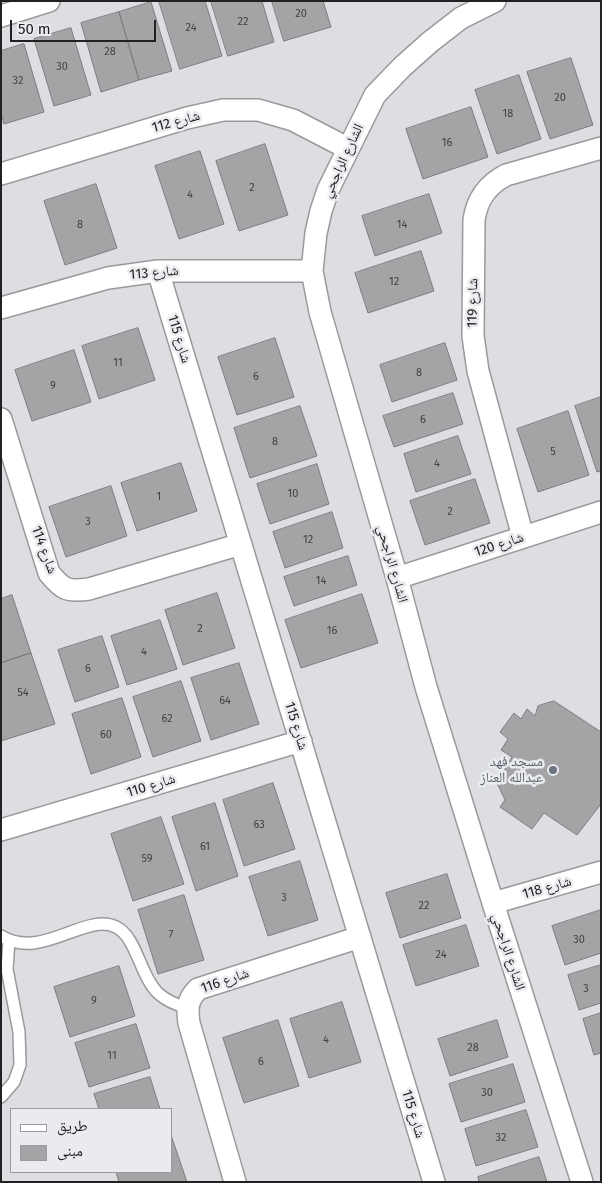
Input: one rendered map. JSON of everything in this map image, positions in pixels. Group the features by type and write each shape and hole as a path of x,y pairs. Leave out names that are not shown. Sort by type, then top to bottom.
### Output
{"street":[{"path":"1,16 49,1"},
{"name":"الشارع الراجحي","path":"495,1 461,18 402,67 375,95 328,190 321,211 314,247 312,271 320,312 397,578 426,687 582,1182"},
{"name":"شارع 112","path":"1,174 187,118 223,110 258,110 293,120 348,148"},
{"name":"شارع 119","path":"523,537 478,371 473,336 474,220 476,208 487,188 496,180 506,175 601,148"},
{"name":"شارع 113","path":"1,308 108,278 158,271 312,271"},
{"name":"شارع 115","path":"158,271 434,1182"},
{"name":"114 شارع","path":"1,419 49,572 60,586 74,591 89,589 241,544"},
{"name":"شارع 120","path":"397,578 601,512"},
{"name":"شارع 110","path":"1,830 301,741"},
{"name":"شارع 118","path":"493,903 601,872"},
{"name":"شارع 116","path":"187,1008 191,996 198,989 360,937"},
{"path":"187,1008 189,1023 235,1182"}],"lane":[{"path":"1,1097 14,1082 20,1065 19,1032 7,969 5,939 25,944 41,942 95,926 106,924 116,927 132,943 143,972 150,984 171,1002 187,1008"}],"building":[{"path":"159,1 205,1 222,56 180,69"},
{"path":"211,1 262,1 274,42 228,56"},
{"path":"272,1 323,1 331,27 284,41"},
{"path":"151,2 172,71 139,80 119,12"},
{"path":"119,12 139,80 101,92 81,23"},
{"path":"71,28 91,95 54,106 34,39"},
{"path":"24,44 44,112 4,124 1,114 1,51"},
{"path":"571,58 593,125 550,139 527,72"},
{"path":"519,75 541,139 497,154 475,90"},
{"path":"471,107 488,157 423,179 406,129"},
{"path":"265,144 288,215 239,231 216,161"},
{"path":"200,151 224,224 179,239 155,166"},
{"path":"96,184 117,248 65,265 44,201"},
{"path":"429,194 442,233 375,256 362,216"},
{"path":"421,251 434,291 368,313 355,273"},
{"path":"138,328 155,380 99,399 82,346"},
{"path":"275,338 294,397 237,415 218,357"},
{"path":"445,343 457,380 392,402 380,365"},
{"path":"74,350 91,402 32,421 15,370"},
{"path":"453,393 463,424 394,447 383,416"},
{"path":"601,397 601,471 597,472 575,406"},
{"path":"300,406 317,456 250,478 234,428"},
{"path":"568,411 589,475 538,492 517,429"},
{"path":"458,436 471,474 416,492 404,454"},
{"path":"181,463 197,511 137,531 121,483"},
{"path":"317,464 329,504 270,524 257,484"},
{"path":"475,479 490,523 425,545 410,501"},
{"path":"111,486 127,536 66,557 49,507"},
{"path":"332,512 343,548 285,568 273,532"},
{"path":"348,556 357,585 294,606 284,577"},
{"path":"217,593 235,648 183,665 165,610"},
{"path":"362,594 378,643 301,668 285,620"},
{"path":"12,595 31,653 1,663 1,599"},
{"path":"160,620 177,669 127,685 111,636"},
{"path":"102,636 119,687 75,702 58,650"},
{"path":"31,653 55,724 1,741 1,663"},
{"path":"239,663 259,724 211,740 191,678"},
{"path":"181,681 201,741 153,757 133,697"},
{"path":"122,698 141,757 91,774 72,714"},
{"name":"مسجد فهد عبدالله العناز","path":"554,701 601,732 601,804 577,835 544,813 532,829 500,807 505,800 497,783 512,757 501,750 508,739 500,732 514,713 521,719 527,709 535,716 538,706"},
{"path":"273,783 295,849 244,866 223,800"},
{"path":"215,803 238,876 196,891 172,817"},
{"path":"161,817 184,884 133,901 111,834"},
{"path":"300,861 318,920 268,936 249,877"},
{"path":"447,874 461,918 400,938 386,893"},
{"path":"184,895 204,960 158,974 138,910"},
{"path":"601,910 601,953 565,965 552,926"},
{"path":"466,925 479,966 416,986 403,945"},
{"path":"601,965 601,1003 579,1010 568,975"},
{"path":"119,966 135,1016 70,1037 54,987"},
{"path":"342,1002 361,1062 309,1078 290,1019"},
{"path":"601,1013 601,1053 594,1055 583,1019"},
{"path":"278,1020 299,1086 244,1103 223,1038"},
{"path":"497,1020 508,1057 450,1076 438,1039"},
{"path":"136,1024 150,1068 89,1087 75,1043"},
{"path":"513,1064 525,1102 461,1122 449,1084"},
{"path":"150,1077 160,1108 99,1108 94,1094"},
{"path":"526,1110 538,1147 476,1166 465,1129"},
{"path":"172,1138 187,1182 119,1182 116,1173 172,1173"},
{"path":"539,1157 547,1182 479,1182 478,1177"}],"place":[{"name":"مسجد فهد عبدالله العناز","path":"553,770"}]}
